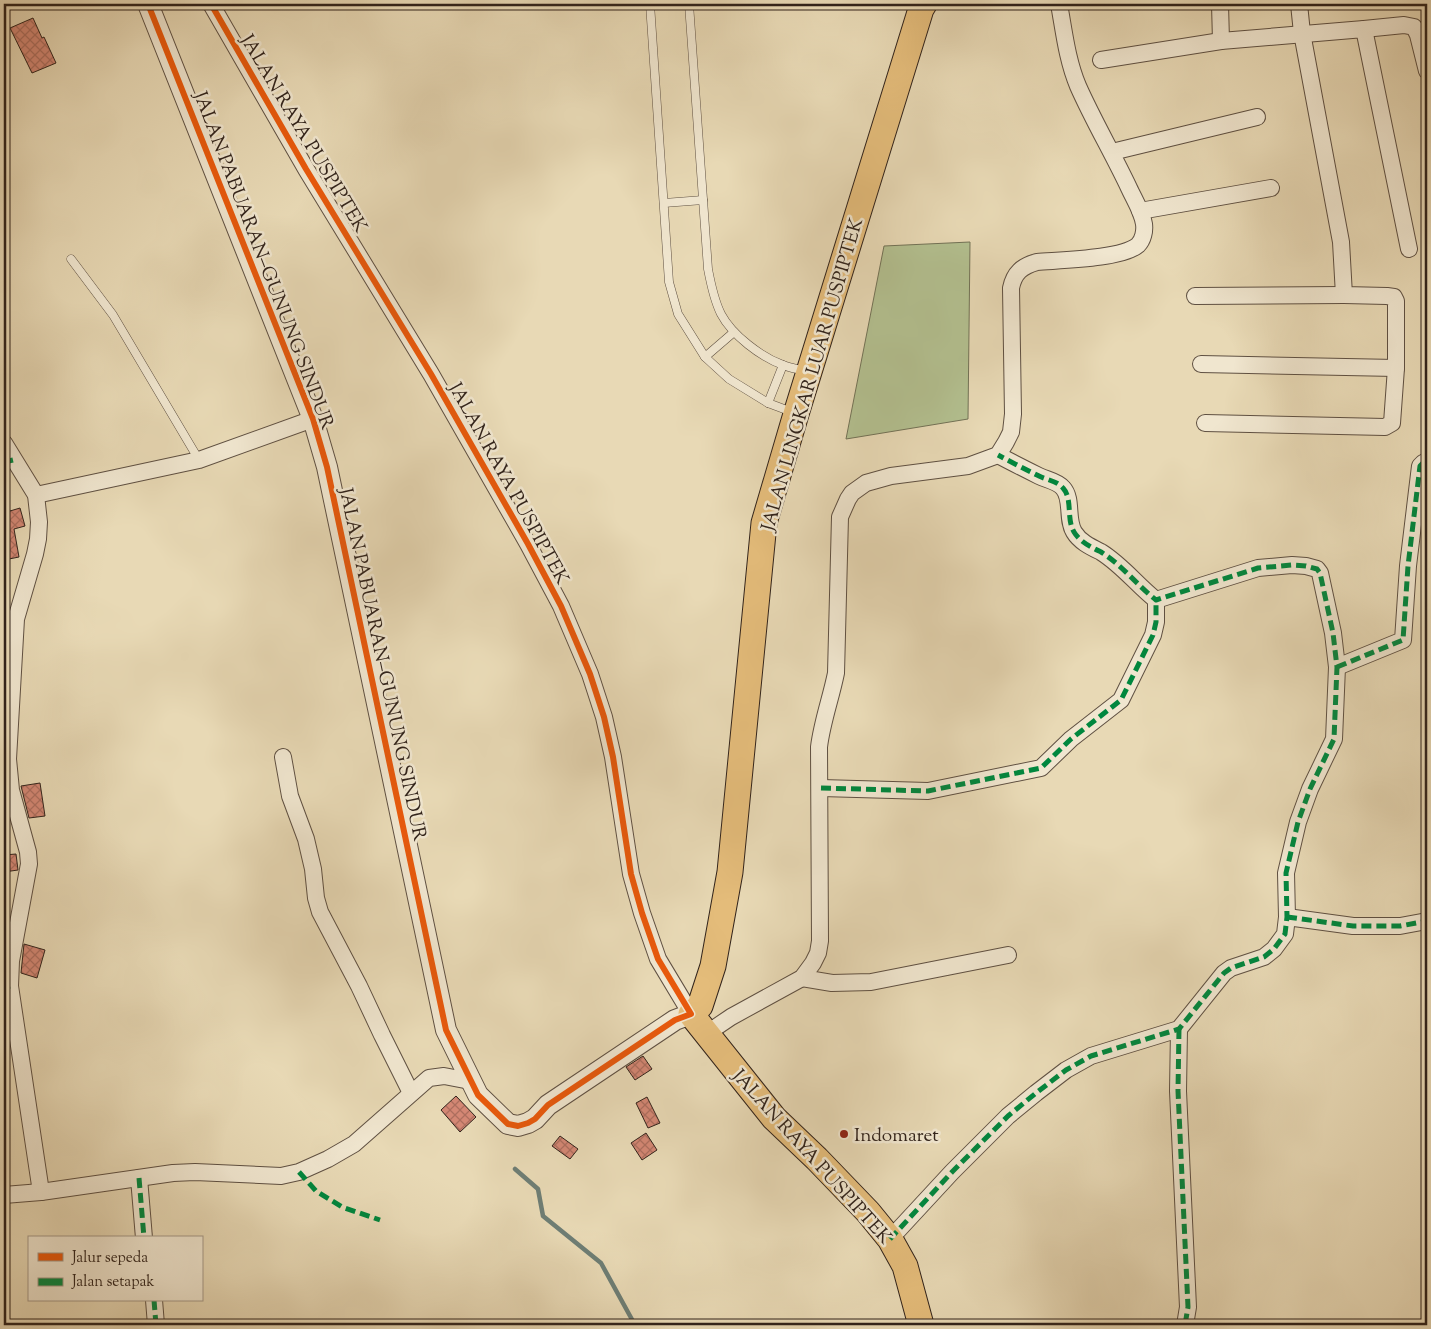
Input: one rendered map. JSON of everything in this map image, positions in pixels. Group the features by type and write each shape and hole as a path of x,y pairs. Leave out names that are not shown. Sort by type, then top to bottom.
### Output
{"main road":[{"name":"JALAN LINGKAR LUAR PUSPIPTEK","path":"691,1014 700,1006 714,966 730,872 764,523 918,18 924,4"},
{"name":"JALAN RAYA PUSPIPTEK","path":"691,1014 774,1118 830,1172 868,1212 890,1239 905,1266 921,1325"}],"street":[{"name":"JALAN PABUARAN–GUNUNG SINDUR","path":"148,4 314,419 327,467 446,1030 478,1095 508,1124 518,1126 524,1124 535,1119 548,1105 646,1039 675,1020 691,1014"},
{"name":"JALAN RAYA PUSPIPTEK","path":"211,4 306,169 431,374 528,544 561,606 590,674 604,717 613,757 631,874 642,913 658,959 691,1014"},
{"path":"706,1034 731,1017 802,978 816,958 820,941 820,734 836,673 842,510 852,493 866,483 891,476 968,466 998,455 1011,432 1013,414 1011,288 1013,277 1027,265 1037,262 1122,253 1138,245 1144,233 1144,223 1140,211 1075,77 1059,4"},
{"path":"1220,4 1221,41"},
{"path":"1299,4 1302,34 1340,242 1344,295"},
{"path":"1101,60 1221,41 1404,25 1414,27 1418,35 1427,71"},
{"path":"1364,29 1409,249"},
{"path":"1112,152 1257,117"},
{"path":"1140,211 1271,188"},
{"path":"1195,296 1344,295 1394,297 1396,301 1396,368 1392,423 1385,426 1205,424"},
{"path":"1201,364 1396,368"},
{"path":"36,495 199,460 314,419"},
{"path":"4,443 8,461 36,495 39,522 38,539 16,619 8,774 28,852 29,864 7,987 41,1192"},
{"path":"998,455 1056,482 1063,488 1068,498 1070,523 1079,539 1132,576 1156,600"},
{"path":"1338,667 1403,640 1408,566 1420,466 1427,461"},
{"path":"890,1239 952,1172 1008,1116 1066,1070 1091,1056 1179,1029 1224,973 1231,968 1264,957 1274,949 1285,934 1287,918 1286,873 1298,822 1310,789 1334,739 1338,667 1320,573 1313,568 1292,565 1258,568 1156,600"},
{"path":"820,788 928,791 1041,768 1071,739 1121,700 1153,635 1156,622 1156,600"},
{"path":"283,757 290,796 306,839 320,912 411,1092"},
{"path":"1287,918 1353,926 1400,926 1427,921"},
{"path":"802,978 832,983 871,982 1008,955"},
{"path":"1179,1029 1178,1091 1188,1307 1185,1325"},
{"path":"4,1195 41,1192 188,1172 281,1176 299,1172 328,1159 354,1144 411,1092 433,1076 470,1080"},
{"path":"139,1178 144,1236"},
{"path":"154,1302 156,1325"}],"lane":[{"path":"650,4 669,282 678,314 705,357 729,379 768,403 796,414"},
{"path":"689,4 708,269 713,294 722,315 734,332 759,352 783,365 809,372"},
{"path":"664,203 703,200"},
{"path":"72,259 113,315 132,345 199,460"},
{"path":"705,357 734,332"},
{"path":"768,403 783,365"}],"green space":[{"path":"970,242 968,419 846,439 884,246"}],"building":[{"path":"33,18 56,63 32,73 10,28"},
{"path":"4,508 9,508 10,511 20,508 25,526 14,529 19,557 4,560"},
{"path":"40,783 45,816 29,818 21,786"},
{"path":"16,854 18,870 4,872 4,855"},
{"path":"24,944 45,950 37,978 21,973"},
{"path":"643,1056 652,1069 635,1080 626,1067"},
{"path":"456,1096 476,1117 460,1132 441,1110"},
{"path":"647,1097 660,1123 648,1128 636,1103"},
{"path":"646,1133 657,1150 642,1160 631,1143"},
{"path":"560,1136 578,1149 570,1159 552,1146"}],"waterway":[{"path":"515,1169 538,1189 543,1216 601,1263 635,1325"}],"marked path":[{"path":"890,1239 952,1172 1008,1116 1066,1070 1091,1056 1179,1029 1224,973 1231,968 1264,957 1274,949 1285,934 1287,917 1286,873 1298,822 1310,789 1334,739 1337,667 1333,633 1320,573 1317,569 1292,565 1258,568 1156,600 1116,563 1076,536 1070,521 1068,498 1061,486 998,455"},
{"path":"4,462 13,460"},
{"path":"1337,667 1403,640 1408,566 1420,466 1427,461"},
{"path":"821,788 928,791 1041,768 1071,739 1121,700 1153,635 1156,622 1156,600"},
{"path":"1287,917 1353,926 1400,926 1427,921"},
{"path":"4,987 10,986"},
{"path":"1179,1029 1178,1091 1188,1307 1185,1325"},
{"path":"299,1172 316,1191 342,1207 380,1220"},
{"path":"139,1178 144,1236"},
{"path":"154,1302 156,1325"}],"cycle path":[{"path":"148,4 313,419 327,467 446,1030 478,1095 508,1124 518,1126 535,1119 548,1105 675,1020 691,1014 658,959 642,913 631,874 613,757 604,717 590,674 561,606 528,544 431,374 306,169 211,4"}],"place":[{"name":"Indomaret","path":"844,1134"}]}
